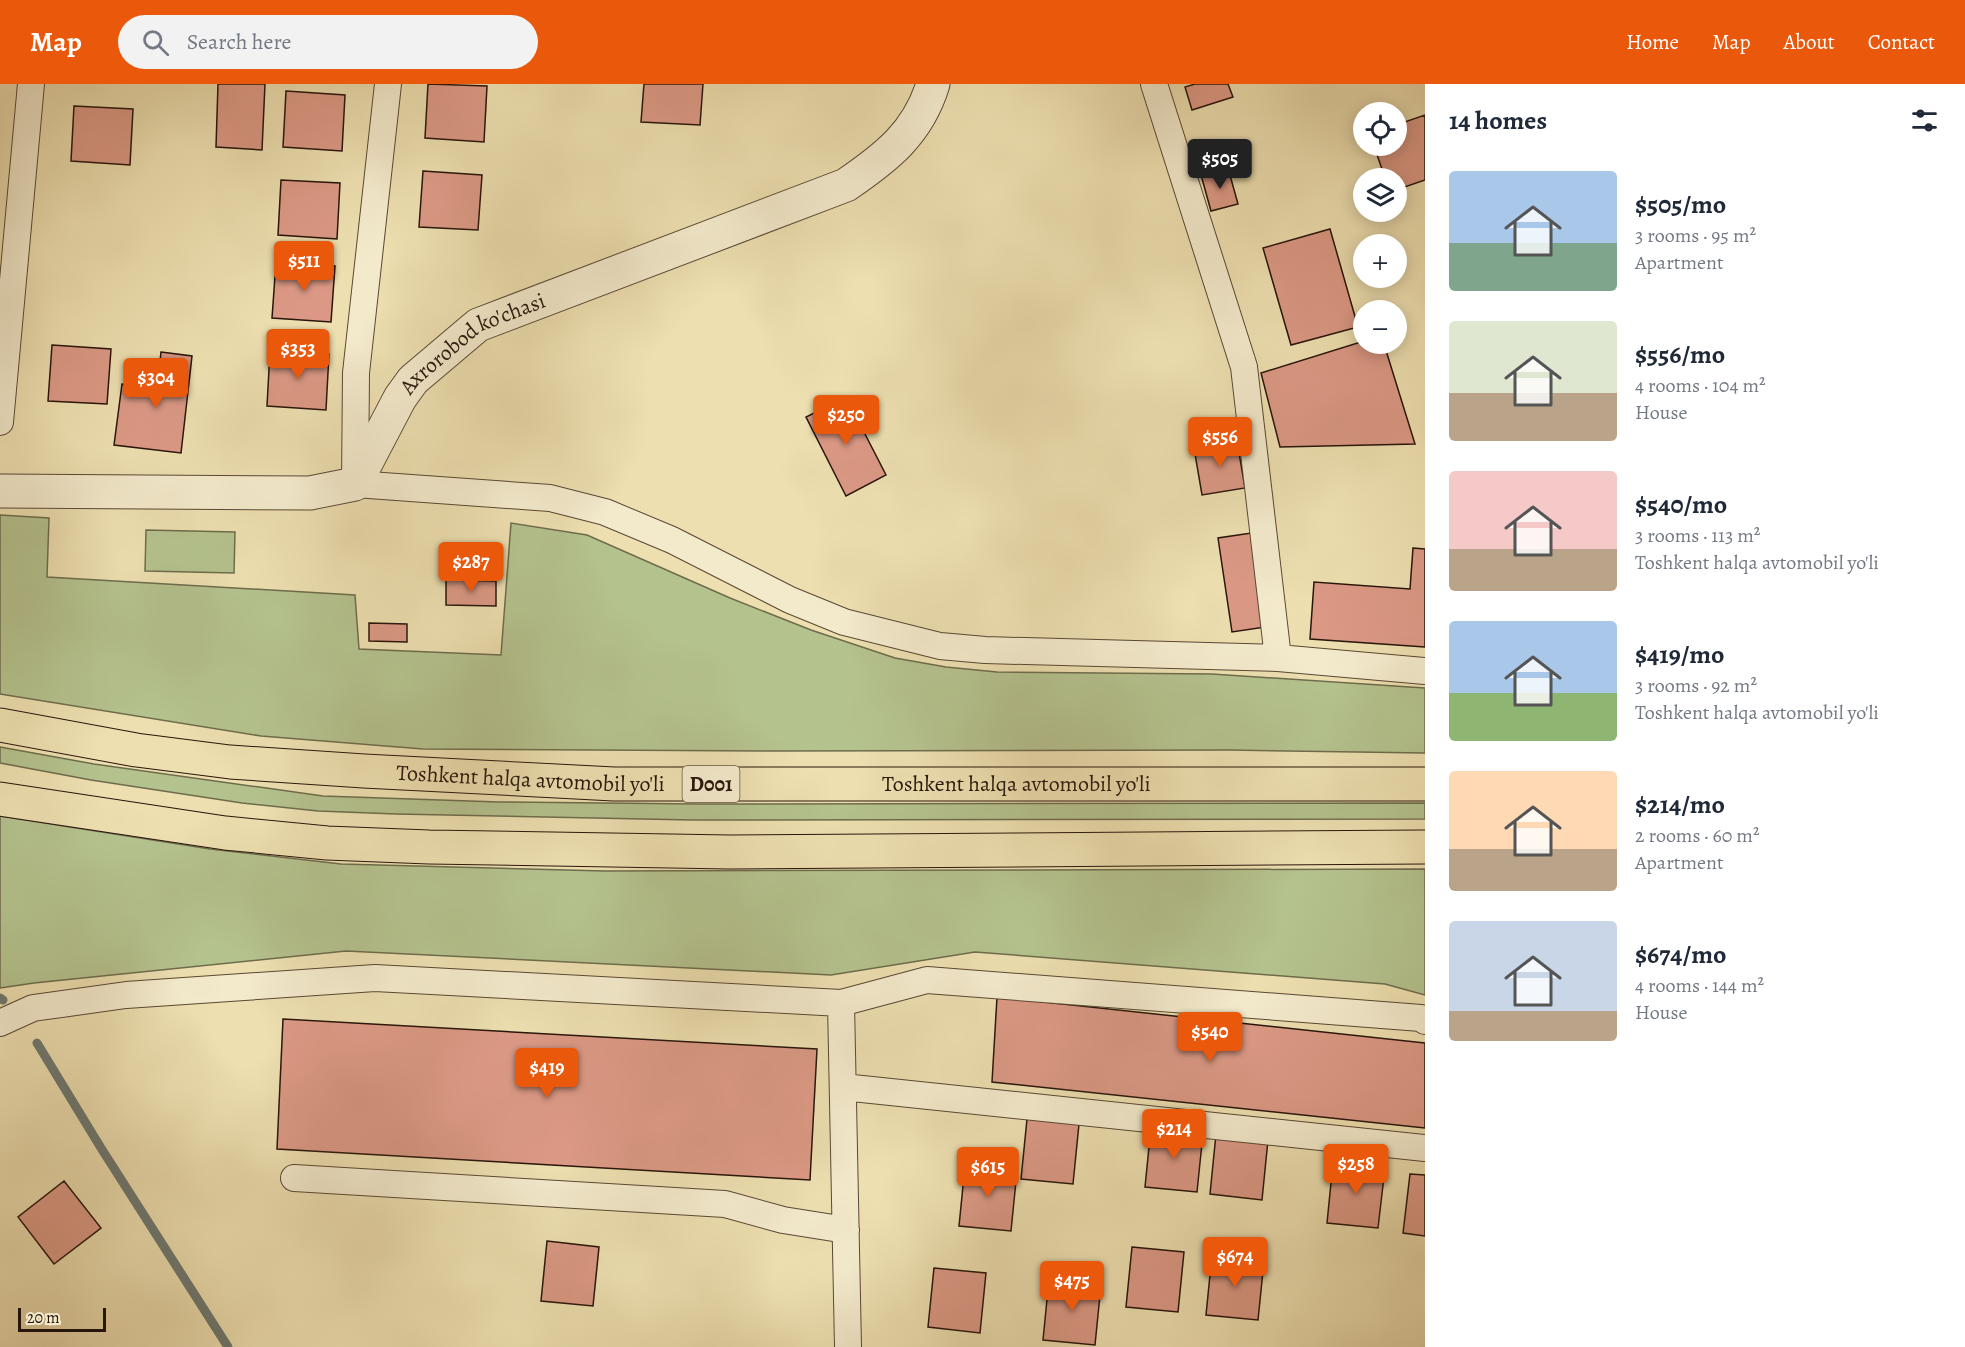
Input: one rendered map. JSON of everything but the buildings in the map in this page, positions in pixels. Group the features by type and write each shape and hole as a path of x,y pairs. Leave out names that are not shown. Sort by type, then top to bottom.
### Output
{"highway":[{"name":"Toshkent halqa avtomobil yo'li","path":"0,725 136,750 230,762 614,784 1425,784"},
{"path":"0,799 235,834 327,843 429,847 730,852 1425,847"}],"street":[{"path":"0,422 31,84"},
{"path":"355,483 356,373 388,84"},
{"name":"Axrorobod ko'chasi","path":"355,483 407,389 431,363 478,325 846,185 890,152 908,134 923,112 933,84"},
{"path":"1154,84 1244,367 1278,658"},
{"path":"0,491 310,493 355,483 549,498 605,512 672,540 790,600 823,613 855,625 940,646 997,650 1278,658 1425,671"},
{"path":"0,1023 33,1008 126,995 375,978 842,1003 927,980 1421,1018 1425,1021"},
{"path":"842,1003 848,1347"},
{"path":"843,1087 1425,1148"},
{"path":"294,1178 725,1204 783,1220 846,1230"}],"green space":[{"path":"0,515 49,518 47,577 355,595 359,649 501,655 511,523 587,535 730,598 811,630 895,658 946,667 997,672 1212,674 1425,688 1425,753 1229,750 423,749 261,736 0,694"},
{"path":"146,530 235,532 234,573 145,571"},
{"path":"0,747 94,764 323,796 499,802 697,804 1425,803 1425,819 692,820 318,811 242,803 91,780 0,763"},
{"path":"0,816 210,849 341,864 605,871 1425,869 1425,995 1385,984 975,952 831,975 346,951 0,988"}],"waterway":[{"path":"37,1043 228,1347"}]}
